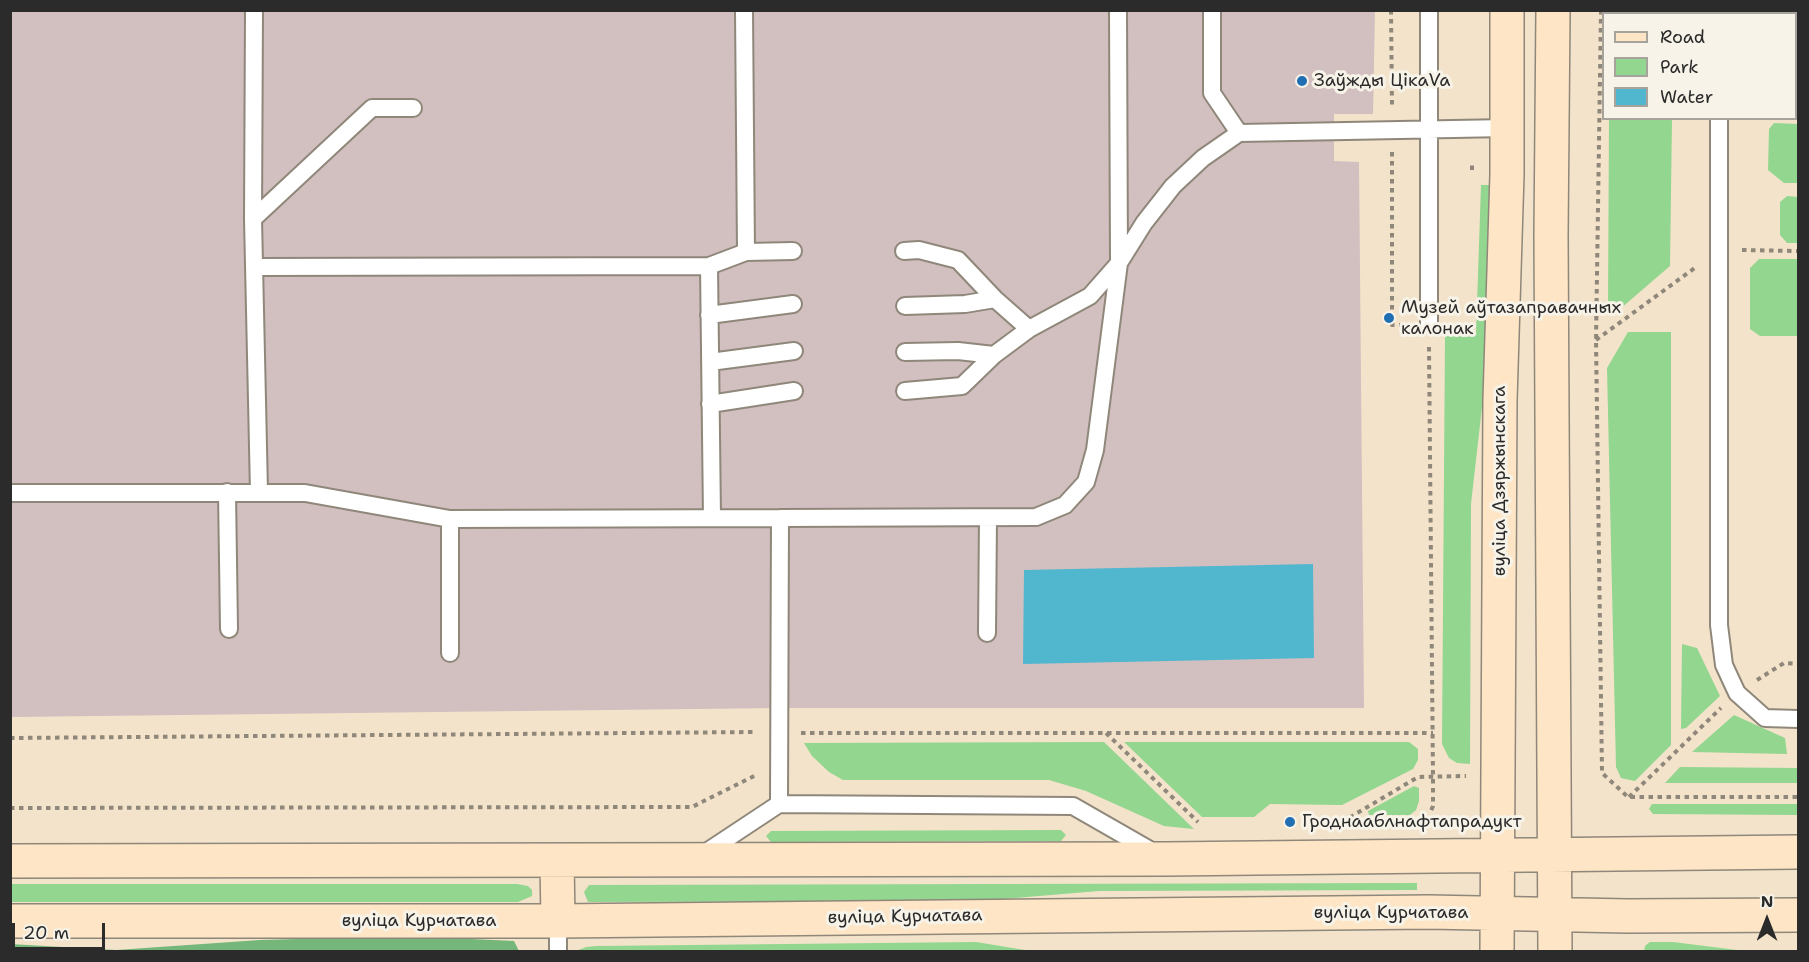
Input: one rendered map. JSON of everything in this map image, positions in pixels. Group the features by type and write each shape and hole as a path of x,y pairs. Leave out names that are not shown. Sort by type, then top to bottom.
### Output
{"main road":[{"name":"вуліца Дзяржынскага","path":"1497,951 1500,400 1507,128 1507,10"},
{"path":"1553,10 1551,235 1556,776 1555,951"},
{"path":"10,861 1166,859 1798,852"},
{"path":"557,861 558,936"},
{"name":"вуліца Курчатава","path":"10,921 558,936 1429,912 1554,915 1798,915"}],"lane":[{"path":"254,10 253,219 259,492"},
{"path":"744,10 746,252"},
{"path":"10,493 305,493 450,519 1036,517 1065,505 1086,482 1095,450 1119,263 1118,10"},
{"path":"1212,10 1212,93 1239,133"},
{"path":"1429,10 1429,325"},
{"path":"253,219 372,108 413,108"},
{"path":"1719,120 1719,625 1724,665 1737,693 1764,718 1798,719"},
{"path":"905,391 962,386 994,355 1029,329 1090,296 1119,263 1144,223 1173,186 1203,158 1239,133 1507,128"},
{"path":"904,251 919,250 958,260 994,299 1029,329"},
{"path":"254,267 709,266 746,252 793,251"},
{"path":"709,266 712,518"},
{"path":"905,306 965,304 994,299"},
{"path":"710,315 793,304"},
{"path":"710,362 794,351"},
{"path":"905,352 958,351 994,355"},
{"path":"710,404 794,391"},
{"path":"227,492 229,629"},
{"path":"779,804 780,518"},
{"path":"987,633 988,518"},
{"path":"450,519 450,653"},
{"path":"695,859 779,804 1073,806 1166,859"}],"path":[{"path":"1391,10 1392,325 1429,325 1433,733 1433,806 1430,813"},
{"path":"1601,10 1596,340 1602,773 1628,797 1798,797"},
{"path":"1596,340 1720,249 1798,251"},
{"path":"1628,797 1737,693 1784,663 1798,664"},
{"path":"10,738 766,732"},
{"path":"797,733 1433,733"},
{"path":"1106,733 1198,822"},
{"path":"10,808 692,807 779,764"},
{"path":"1342,822 1418,777 1466,776"}],"shaded area":[{"path":"10,11 1375,11 1373,114 1334,114 1334,161 1359,162 1364,708 779,708 11,717"}],"green space":[{"path":"1609,120 1672,120 1670,266 1620,309 1608,309"},
{"path":"1774,123 1798,124 1798,183 1784,183 1768,170 1769,129"},
{"path":"1481,185 1491,185 1486,372 1471,504 1470,764 1457,763 1449,758 1442,744 1445,336 1476,334"},
{"path":"1787,196 1798,197 1798,243 1787,243 1780,235 1780,202"},
{"path":"1759,259 1798,259 1798,336 1760,336 1750,329 1750,268"},
{"path":"1628,332 1671,332 1671,745 1635,781 1621,778 1616,767 1607,368"},
{"path":"1682,644 1697,648 1720,696 1686,728 1681,729"},
{"path":"1734,715 1785,738 1787,754 1692,752"},
{"path":"1104,742 1194,829 1164,826 1086,791 1049,780 843,780 829,772 812,756 804,743"},
{"path":"1124,742 1409,742 1418,749 1418,760 1413,769 1342,805 1270,804 1254,817 1202,817"},
{"path":"1680,767 1798,768 1798,783 1665,783"},
{"path":"1414,786 1419,788 1419,801 1416,810 1410,815 1369,815 1368,811"},
{"path":"1652,804 1798,804 1798,815 1653,814 1649,809"},
{"path":"1061,830 1066,835 1061,841 771,842 766,836 771,831"},
{"path":"1417,883 1417,890 1099,891 979,901 588,902 584,892 589,885"},
{"path":"11,884 517,884 528,886 532,890 532,896 518,902 11,902"},
{"path":"407,936 514,941 519,951 11,952 10,944 116,950 260,940"},
{"path":"976,942 1031,951 576,951 596,946"},
{"path":"1650,942 1673,942 1745,951 1644,951 1645,946"}],"water":[{"path":"1313,564 1314,658 1023,664 1024,570"}],"place":[{"name":"Заўжды ЦiкаVa","path":"1302,81"},
{"name":"Музей аўтазаправачных калонак","path":"1389,318"},
{"name":"Гроднааблнафтапрадукт","path":"1290,822"}]}
